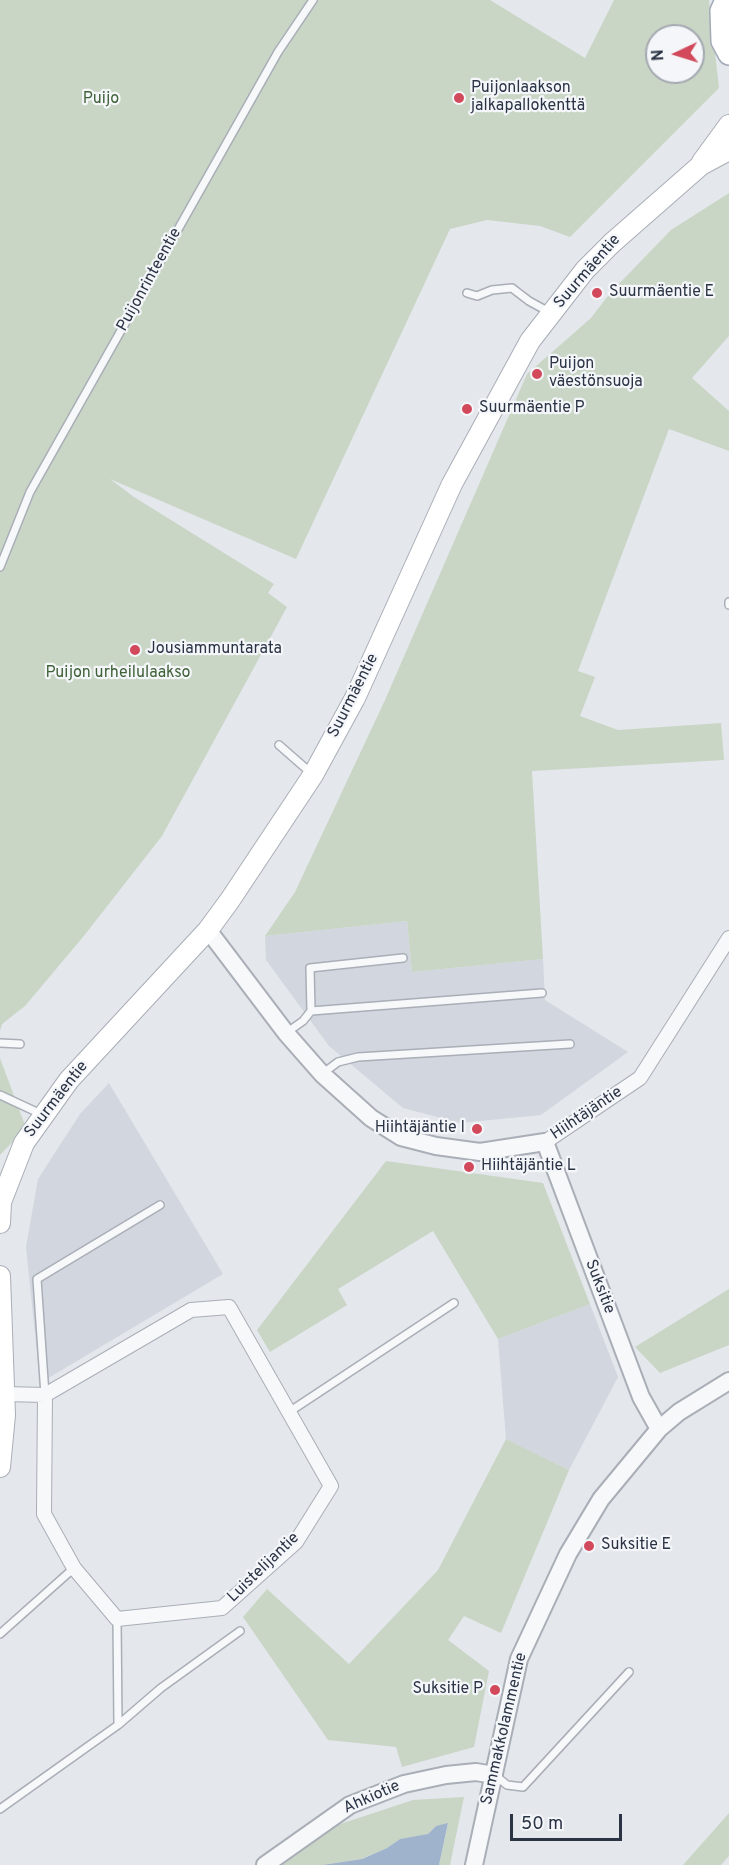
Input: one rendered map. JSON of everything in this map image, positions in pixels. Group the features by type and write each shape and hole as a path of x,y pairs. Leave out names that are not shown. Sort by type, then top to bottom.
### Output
{"main road":[{"path":"726,0 721,11 722,41 729,54"},
{"name":"Suurmäentie","path":"701,165 729,125"},
{"name":"Suurmäentie","path":"0,1223 1,1202 24,1143 43,1115 69,1080 208,930 313,775 355,698 452,484 530,341 585,270 612,243 701,165 729,150"},
{"path":"0,1276 5,1394 0,1467"}],"street":[{"name":"Hiihtäjäntie","path":"208,930 286,1033 322,1074 371,1118 401,1137 436,1146 480,1152 545,1142 640,1078 729,938"},
{"name":"Suksitie","path":"545,1142 641,1397 659,1430"},
{"name":"Luistelijantie","path":"45,1395 190,1310 229,1307 331,1486 296,1542 222,1608 117,1619"},
{"name":"Sammakkolammentie","path":"474,1865 519,1659 568,1554 601,1499 659,1430 679,1412 729,1381"},
{"path":"5,1394 45,1395 44,1514 74,1568 117,1619"},
{"name":"Ahkiotie","path":"265,1865 350,1805 404,1784 446,1774 476,1772 494,1775"}],"lane":[{"name":"Puijonrinteentie","path":"0,567 30,492 278,52 313,0"},
{"path":"467,293 477,296 492,290 512,288 529,302 551,314"},
{"path":"279,745 313,775"},
{"path":"286,1033 303,1021 311,1011 310,968 403,958"},
{"path":"311,1011 542,993"},
{"path":"0,1043 20,1044"},
{"path":"322,1074 338,1062 358,1057 570,1044"},
{"path":"0,1095 43,1115"},
{"path":"45,1395 37,1279 160,1205"},
{"path":"289,1412 454,1303"},
{"path":"0,1634 74,1568"},
{"path":"117,1619 118,1725"},
{"path":"0,1809 118,1725 161,1688 240,1631"},
{"path":"494,1775 507,1785 523,1787 629,1672"}],"shaded area":[{"path":"407,921 412,972 543,959 545,1000 628,1052 541,1115 460,1123 403,1108 329,1046 266,960 265,936"},
{"path":"109,1083 223,1274 40,1383 26,1247 38,1179 80,1114"},
{"path":"590,1304 618,1377 569,1470 506,1439 498,1339"}],"green space":[{"path":"0,0 490,0 585,58 614,0 709,0 719,88 570,237 540,226 487,220 450,229 296,559 110,479 134,497 274,584 268,593 287,607 162,836 83,937 25,1006 2,1024 0,1031"},
{"path":"729,193 729,336 692,378 729,411 729,451 669,429 578,671 595,677 580,716 618,730 721,723 724,760 532,771 543,959 412,972 407,921 265,936 295,892 385,700 527,374 591,318 611,292 671,230"},
{"path":"0,1058 26,1128 0,1155"},
{"path":"386,1161 543,1183 590,1304 498,1339 433,1231 338,1289 347,1305 270,1352 257,1330"},
{"path":"729,1289 729,1345 660,1373 635,1347"},
{"path":"506,1439 569,1470 501,1633 464,1616 448,1640 489,1671 474,1747 402,1767 396,1747 328,1740 243,1617 267,1589 349,1664 438,1570"},
{"path":"464,1797 450,1865 439,1865 448,1824 436,1826 428,1834 422,1836 400,1839 387,1848 361,1859 322,1865 274,1865 322,1830 413,1800"},
{"path":"729,1813 729,1856 721,1865 683,1865"}],"water":[{"path":"448,1823 439,1865 322,1865 362,1859 387,1848 400,1839 428,1834 436,1826"}],"place":[{"name":"Puijonlaakson jalkapallokenttä","path":"459,98"},
{"name":"Suurmäentie E","path":"597,293"},
{"name":"Puijon väestönsuoja","path":"537,374"},
{"name":"Suurmäentie P","path":"467,409"},
{"name":"Jousiammuntarata","path":"135,650"},
{"name":"Hiihtäjäntie I","path":"477,1129"},
{"name":"Hiihtäjäntie L","path":"469,1167"},
{"name":"Suksitie E","path":"589,1546"},
{"name":"Suksitie P","path":"495,1690"}],"park label":[{"name":"Puijo","path":"101,100"},
{"name":"Puijon urheilulaakso","path":"118,674"}]}
